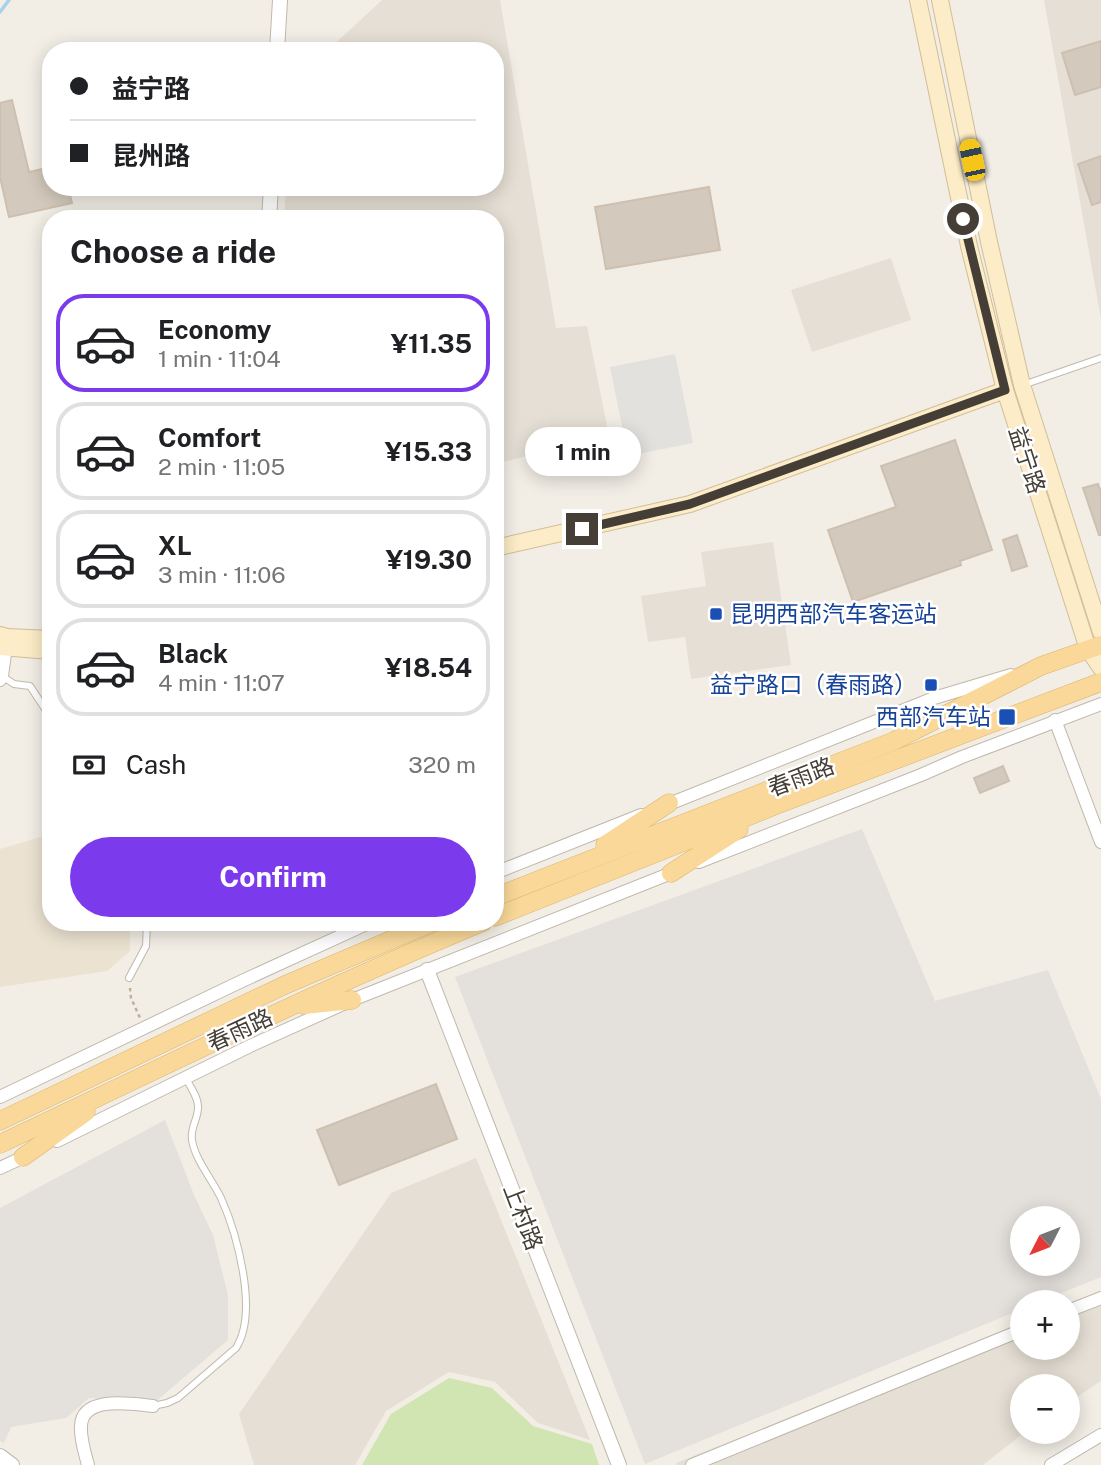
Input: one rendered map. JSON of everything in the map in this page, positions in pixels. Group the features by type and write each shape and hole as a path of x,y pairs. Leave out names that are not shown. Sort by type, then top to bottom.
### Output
{"main road":[{"name":"益宁路","path":"918,0 969,246 1005,390 1101,668"},
{"name":"益宁路","path":"940,0 986,228 1022,386 1101,632"},
{"path":"504,546 690,504 1005,390"},
{"path":"3,642 42,640"},
{"path":"3,642 42,649"},
{"name":"春雨路","path":"504,893 894,741 1041,666 1094,647"},
{"name":"春雨路","path":"504,913 779,804 1101,682"},
{"path":"570,867 669,803"},
{"path":"671,873 779,804"},
{"name":"春雨路","path":"0,1121 285,985 412,931"},
{"name":"春雨路","path":"0,1144 290,1006 462,931"},
{"path":"290,1006 352,1000"},
{"path":"23,1157 127,1084"},
{"path":"0,1108 73,1087"}],"street":[{"path":"277,42 279,0"},
{"path":"1,678 3,642"},
{"path":"504,869 934,698 1041,666"},
{"path":"0,1168 250,1046 352,1000 1101,704"},
{"path":"1055,720 1101,842"},
{"path":"0,1097 351,931"},
{"name":"上村路","path":"427,970 619,1465"},
{"path":"1080,1306 1101,1298"},
{"path":"692,1465 1010,1335"},
{"path":"88,1465 80,1424 85,1413 108,1403 153,1406"},
{"path":"1051,1465 1101,1434"},
{"path":"0,1456 12,1465"}],"lane":[{"path":"1005,390 1101,358"},
{"path":"1,678 30,687 42,705"},
{"path":"129,978 146,946 147,931"},
{"path":"153,1406 167,1404 178,1398 236,1348 246,1325 244,1287 236,1237 192,1139 198,1108 186,1078"}],"path":[{"path":"129,978 131,998 144,1028"}],"shaded area":[{"path":"382,0 500,0 556,328 587,326 609,436 504,462 504,210 285,210 285,196 504,196 504,42 337,42"},
{"path":"1044,0 1101,0 1101,319"},
{"path":"891,258 911,320 812,352 791,290"},
{"path":"675,354 693,443 628,456 610,367"},
{"path":"773,542 791,665 691,679 685,637 648,642 641,596 706,586 701,552"},
{"path":"862,829 935,1001 1048,970 1101,1099 1101,1277 1069,1290 1010,1290 1010,1314 645,1464 455,977"},
{"path":"42,837 42,931 130,931 130,951 107,971 0,987 0,849"},
{"path":"165,1120 194,1195 213,1235 228,1295 228,1340 155,1402 89,1398 66,1418 11,1427 4,1443 0,1441 0,1208"},
{"path":"476,1158 590,1440 538,1423 495,1382 449,1372 386,1411 355,1465 254,1465 239,1414 391,1193"},
{"path":"1101,1292 1101,1381 1080,1395 1080,1374 1010,1374 1010,1444 983,1465 676,1463 1010,1329 1010,1360 1080,1360 1080,1301"}],"green space":[{"path":"449,1378 492,1388 533,1426 592,1444 599,1465 362,1465 391,1414"}],"building":[{"path":"1101,41 1101,87 1075,95 1062,53"},
{"path":"12,100 29,172 42,169 42,196 70,196 72,203 9,217 0,177 0,103"},
{"path":"1101,156 1101,202 1092,205 1078,164"},
{"path":"709,187 720,250 606,269 595,207"},
{"path":"955,440 992,550 960,561 961,565 853,602 828,530 896,507 881,466"},
{"path":"1098,484 1101,492 1101,535 1083,488"},
{"path":"1017,535 1027,566 1012,571 1003,540"},
{"path":"1003,766 1009,781 980,793 974,778"},
{"path":"436,1084 457,1139 339,1185 317,1130"}],"waterway":[{"path":"0,12 9,0"}],"place":[{"name":"昆明西部汽车客运站","path":"716,614"},
{"name":"益宁路口（春雨路）","path":"931,685"},
{"name":"西部汽车站","path":"1007,717"}],"route":[{"path":"582,529 690,504 1005,390 963,219"}]}
